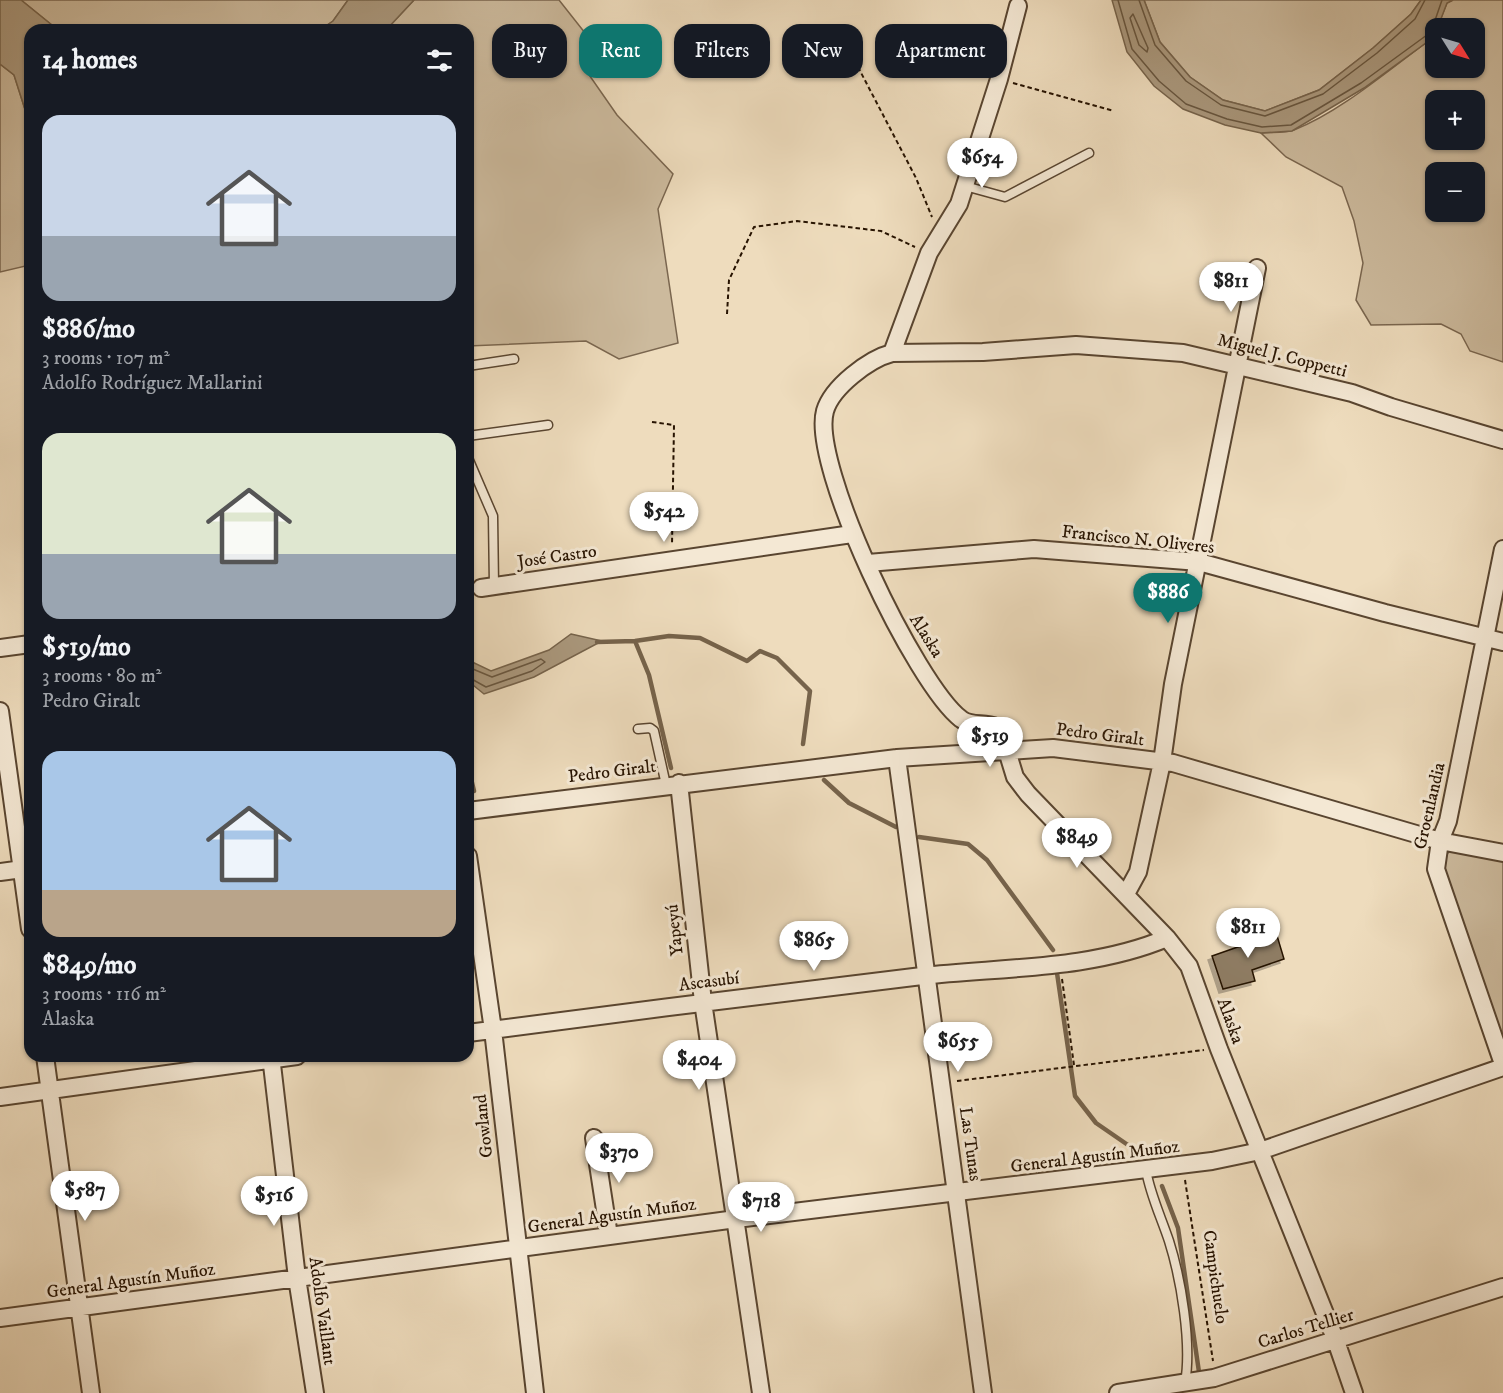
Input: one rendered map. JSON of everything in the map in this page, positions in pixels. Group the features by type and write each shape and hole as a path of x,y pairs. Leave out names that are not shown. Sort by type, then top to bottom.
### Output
{"street":[{"path":"892,353 929,253 959,204 999,79 1018,6"},
{"path":"1126,894 1138,872 1162,762 1173,684 1257,268"},
{"name":"Miguel J. Coppetti","path":"842,386 861,367 877,356 892,353 983,351 1076,345 1173,352 1238,364 1352,393 1503,440"},
{"name":"Alaska","path":"842,386 825,410 824,437 852,534 902,639 951,709 963,722 996,727 1001,732 1015,777 1028,794 1126,894 1167,938 1189,966 1219,1049 1336,1341 1354,1393"},
{"name":"José Castro","path":"487,587 852,534"},
{"name":"Francisco N. Oliveres","path":"867,563 1034,549 1199,562 1503,642"},
{"name":"Groenlandia","path":"1503,549 1448,821 1440,841 1436,869 1503,1065"},
{"path":"0,648 24,645"},
{"path":"0,711 24,857"},
{"name":"Pedro Giralt","path":"474,810 897,758 1006,749 1053,748 1162,762 1440,841 1503,853"},
{"name":"Las Tunas","path":"897,758 983,1393"},
{"name":"Yapeyú","path":"672,784 761,1393"},
{"path":"0,872 24,869"},
{"name":"Gowland","path":"474,898 493,1030 535,1393"},
{"name":"Ascasubí","path":"474,1032 703,1002 927,976 1060,964 1142,948 1167,938"},
{"path":"46,1062 91,1393"},
{"path":"0,1097 50,1092 245,1062"},
{"name":"Adolfo Vaillant","path":"271,1062 297,1278 315,1393"},
{"name":"General Agustín Muñoz","path":"0,1318 736,1219 1183,1165 1260,1151 1503,1065"},
{"path":"594,1138 609,1236"},
{"name":"Carlos Tellier","path":"1118,1393 1214,1378 1503,1287"}],"lane":[{"path":"965,186 1005,197 1089,153"},
{"path":"474,365 514,359"},
{"path":"474,435 548,425"},
{"path":"474,472 493,516 487,587"},
{"path":"638,729 650,728 654,731 672,784"},
{"path":"1146,1170 1169,1242 1182,1305 1188,1353 1185,1383"}],"path":[{"path":"863,77 916,178 940,236"},
{"path":"999,79 1114,111"},
{"path":"727,314 729,280 754,227 797,221 881,231 929,253"},
{"path":"652,422 674,425 671,559"},
{"path":"1060,964 1074,1065"},
{"path":"942,1083 1219,1049"},
{"name":"Campichuelo","path":"1183,1165 1197,1246 1214,1378"}],"shaded area":[{"path":"21,0 348,0 329,24 51,24"},
{"path":"414,0 559,0 579,25 579,78 591,78 617,115 673,174 658,209 678,343 619,359 586,341 474,346 474,24 392,24"},
{"path":"1144,0 1421,0 1411,14 1373,48 1319,90 1265,111 1223,100 1190,77 1160,42"},
{"path":"1453,0 1503,0 1503,362 1470,351 1461,334 1441,324 1371,325 1356,300 1363,263 1354,221 1342,187 1286,157 1261,133 1294,130 1312,122 1348,101 1425,44 1425,78 1485,78 1485,18 1441,18 1447,3"},
{"path":"0,64 14,75 24,106 24,266 0,272"},
{"path":"1452,848 1503,857 1503,1039 1444,873 1443,859"}],"water":[{"path":"0,0 21,0 51,24 24,24 24,106 14,75 0,64"},
{"path":"348,0 414,0 392,24 329,24"},
{"path":"1112,0 1144,0 1160,42 1190,77 1223,100 1265,111 1319,90 1373,48 1411,14 1421,0 1453,0 1447,3 1441,18 1425,18 1425,44 1364,88 1292,131 1261,133 1225,125 1183,109 1154,86 1127,52"},
{"path":"571,634 602,641 534,677 484,694 474,686 474,663 491,671 549,650"}],"building":[{"path":"1275,929 1284,959 1252,970 1255,981 1223,989 1212,956 1252,942 1250,937"}],"waterway":[{"path":"597,642 635,641 669,636 700,638 747,661 760,651 777,658 810,691 803,744"},
{"path":"635,641 649,675 671,768"},
{"path":"824,780 849,803 896,827"},
{"path":"919,837 968,844 987,860 1053,950"},
{"path":"1057,973 1075,1096 1096,1123 1141,1154"},
{"path":"1162,1186 1178,1228 1199,1372"}]}
